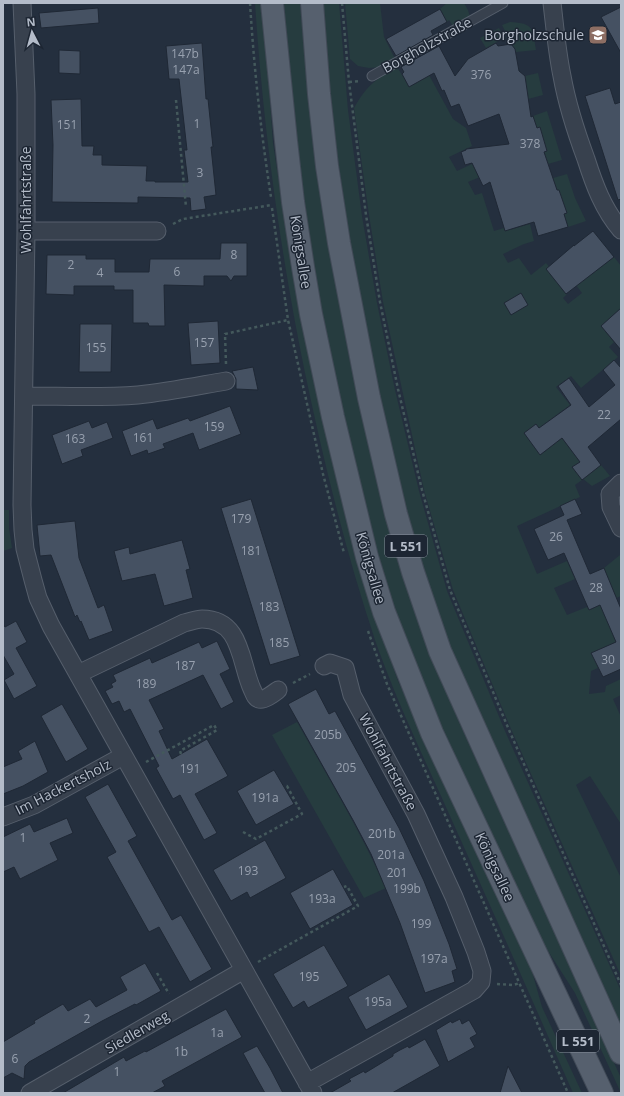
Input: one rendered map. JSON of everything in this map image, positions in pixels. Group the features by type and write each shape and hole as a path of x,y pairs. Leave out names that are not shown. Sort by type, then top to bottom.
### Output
{"main road":[{"name":"Königsallee","path":"272,3 286,141 302,267 333,417 367,557 384,612 432,733 602,1093"},
{"name":"L 551","path":"312,3 315,51 325,144 339,243 369,398 396,514 413,572 440,651 621,1053"}],"street":[{"name":"Wohlfahrtstraße","path":"22,3 26,94 25,396 22,505 25,549 38,598 51,626 123,756 310,1088 474,990 481,982 482,971 454,897 416,814 352,695 345,668 330,663 324,666"},
{"path":"552,3 562,76 574,125 593,180 603,203 621,230"},
{"path":"26,231 157,231"},
{"path":"25,396 138,395 226,381"},
{"path":"621,483 610,494 611,506 621,528"},
{"path":"78,674 184,623 201,619 216,621 228,629 236,640 256,697 263,699 278,690"},
{"name":"Im Hackertsholz","path":"3,817 34,805 123,756"},
{"name":"Siedlerweg","path":"30,1093 244,970"}],"lane":[{"name":"Borgholzstraße","path":"372,76 503,3"}],"path":[{"path":"342,3 349,82 366,215 380,302 403,411 422,490 450,590 508,730 621,985"},
{"path":"176,100 186,207"},
{"path":"157,231 183,219 272,205"},
{"path":"226,381 225,334 288,320"},
{"path":"278,690 324,666"},
{"path":"132,770 214,725 217,730 180,751 181,754"},
{"path":"244,832 256,839 302,814 287,786 284,787"},
{"path":"244,970 358,906 347,886 344,887"},
{"path":"157,973 178,1009"},
{"path":"481,982 513,985 520,982"}],"green space":[{"path":"255,3 263,3 273,143 282,203 376,618 398,681 531,968 542,1007 582,1093 573,1093 413,733 375,640 354,574 336,508 305,373 280,235 263,96"},
{"path":"284,3 300,3 313,137 349,357 373,463 431,653 459,722 621,1078 621,1093 575,993 541,940 442,729 415,664 395,610 377,554 355,467 321,311 303,201 289,79"},
{"path":"322,3 339,3 348,110 362,216 377,303 395,390 419,491 447,591 505,731 621,991 621,1029 450,646 423,570 405,511 355,278 331,111"},
{"path":"345,3 380,3 384,37 395,59 381,67 369,68 358,66 350,59"},
{"path":"447,3 464,3 470,17 453,26 449,20 447,22 440,9"},
{"path":"510,22 524,24 531,28 536,50 516,52 502,25"},
{"path":"499,28 504,38 486,48 480,38"},
{"path":"397,67 409,86 429,75 453,119 466,128 472,146 449,157 457,171 472,164 480,177 468,182 475,195 482,193 494,231 504,228 505,231 530,224 534,241 503,254 508,263 519,258 531,275 546,263 560,280 557,282 567,294 563,298 568,304 582,293 576,285 614,257 621,266 621,308 601,326 614,342 609,347 618,357 581,388 571,376 556,387 570,405 539,428 536,424 524,433 540,455 562,438 580,462 573,467 582,480 575,485 580,497 517,526 537,574 567,561 575,579 554,588 567,615 587,607 589,610 611,600 621,625 611,630 616,642 592,653 598,668 591,671 589,694 605,692 606,686 621,679 621,695 613,699 621,717 621,824 590,776 576,785 621,878 621,976 511,729 453,590 424,490 383,302 354,108 372,84"},
{"path":"538,73 543,95 528,99 525,76"},
{"path":"547,111 562,160 548,164 533,116"},
{"path":"567,174 575,198 586,221 568,227 564,214 566,213 559,190 557,190 553,178"},
{"path":"601,465 610,476 592,486 583,479"},
{"path":"3,510 9,510 9,528 12,548 3,551"},
{"path":"620,555 621,596 616,598 604,568"},
{"path":"297,722 355,825 386,888 364,898 272,735"}],"building":[{"path":"621,7 621,53 601,17"},
{"path":"98,8 99,23 41,28 39,13"},
{"path":"440,9 447,22 431,31 433,35 396,56 386,39"},
{"path":"202,43 206,99 208,99 213,147 211,147 216,195 204,197 206,209 191,211 190,198 138,197 138,203 52,202 53,145 51,100 81,99 82,146 94,146 93,155 102,155 102,165 147,166 146,181 188,182 184,150 187,150 179,79 169,79 166,46"},
{"path":"496,43 498,46 511,44 515,49 519,71 525,76 531,117 533,116 537,128 540,127 547,151 544,152 557,190 559,190 567,213 564,214 568,227 538,236 534,222 505,231 490,182 483,186 472,163 465,165 461,152 466,149 509,144 499,114 468,126 459,104 451,107 444,90 442,91 434,73 409,87 402,74 404,72 401,67 439,46 455,76 468,59"},
{"path":"59,50 80,51 80,74 59,73"},
{"path":"610,88 615,104 621,102 621,199 618,200 585,96"},
{"path":"593,231 614,257 566,294 546,269"},
{"path":"221,243 247,243 247,276 234,276 231,281 227,276 204,276 204,286 164,285 165,326 149,326 148,323 133,323 133,290 114,290 114,286 74,286 74,295 46,294 47,255 86,255 86,259 115,259 115,272 149,272 150,259 220,259"},
{"path":"521,293 528,305 511,315 504,303"},
{"path":"621,308 621,350 601,326"},
{"path":"218,321 220,363 191,365 188,323"},
{"path":"80,324 112,324 111,372 79,372"},
{"path":"614,360 621,368 621,419 588,447 601,465 582,480 572,467 580,462 562,438 540,455 524,433 536,424 539,428 571,405 558,386 569,378 589,407 615,385 603,370"},
{"path":"253,367 258,390 236,389 236,379 232,371"},
{"path":"230,406 241,434 199,450 193,433 163,444 165,448 148,454 147,450 131,456 122,431 153,419 157,429 188,418 190,421"},
{"path":"89,421 92,428 107,422 113,438 81,450 83,456 62,464 52,435"},
{"path":"251,499 300,656 270,665 221,508"},
{"path":"575,499 582,514 567,520 590,574 604,568 621,609 621,669 603,677 591,653 616,642 600,605 589,610 564,553 548,560 534,529 564,515 560,506"},
{"path":"75,521 79,558 98,608 104,605 113,631 89,640 81,621 80,622 77,615 75,617 51,555 40,556 37,525"},
{"path":"182,540 190,569 186,570 193,598 164,606 155,574 122,581 114,551 129,547 130,554"},
{"path":"16,621 27,642 16,648 37,686 14,699 4,680 14,674 3,655 3,624 5,627"},
{"path":"217,641 230,669 220,674 234,702 221,709 203,675 149,700 164,729 159,731 172,759 207,739 228,776 195,794 217,833 204,840 180,795 173,799 156,768 159,766 130,709 124,712 119,701 112,704 105,691 113,687 111,684 116,681 113,675 150,658 152,663 199,642 202,648"},
{"path":"316,689 329,714 335,711 399,828 424,881 449,944 457,969 452,971 455,982 425,993 400,923 371,854 288,704"},
{"path":"62,704 88,749 66,762 41,716"},
{"path":"35,741 48,772 23,786 3,794 3,767 22,759 18,751"},
{"path":"274,770 294,804 256,825 237,791"},
{"path":"108,784 137,836 128,841 172,920 181,915 212,969 190,982 159,927 149,932 107,857 116,852 85,797"},
{"path":"67,818 73,833 50,843 58,860 20,879 14,867 3,872 3,837 30,824 34,832"},
{"path":"265,840 286,878 250,898 247,892 231,901 213,870"},
{"path":"333,869 353,905 310,929 290,893"},
{"path":"324,945 348,986 308,1008 304,1001 293,1008 273,974"},
{"path":"145,963 161,991 102,1021 29,1062 25,1066 24,1079 12,1073 3,1078 3,1042 63,1004 68,1011 90,999 96,1007 127,990 120,977"},
{"path":"389,974 408,1007 366,1030 348,997"},
{"path":"226,1009 242,1037 162,1081 165,1086 152,1093 63,1093 124,1057 126,1061 145,1051 146,1052"},
{"path":"460,1019 462,1024 469,1020 477,1034 470,1038 475,1047 448,1062 436,1030 451,1021 452,1023"},
{"path":"425,1039 440,1066 392,1093 330,1093 351,1081 349,1079 364,1071 365,1073 400,1050 408,1046 409,1048"},
{"path":"257,1046 283,1093 265,1093 256,1077 243,1053"},
{"path":"508,1066 522,1093 500,1093"}],"place":[{"name":"Borgholzschule","path":"598,35"}]}
